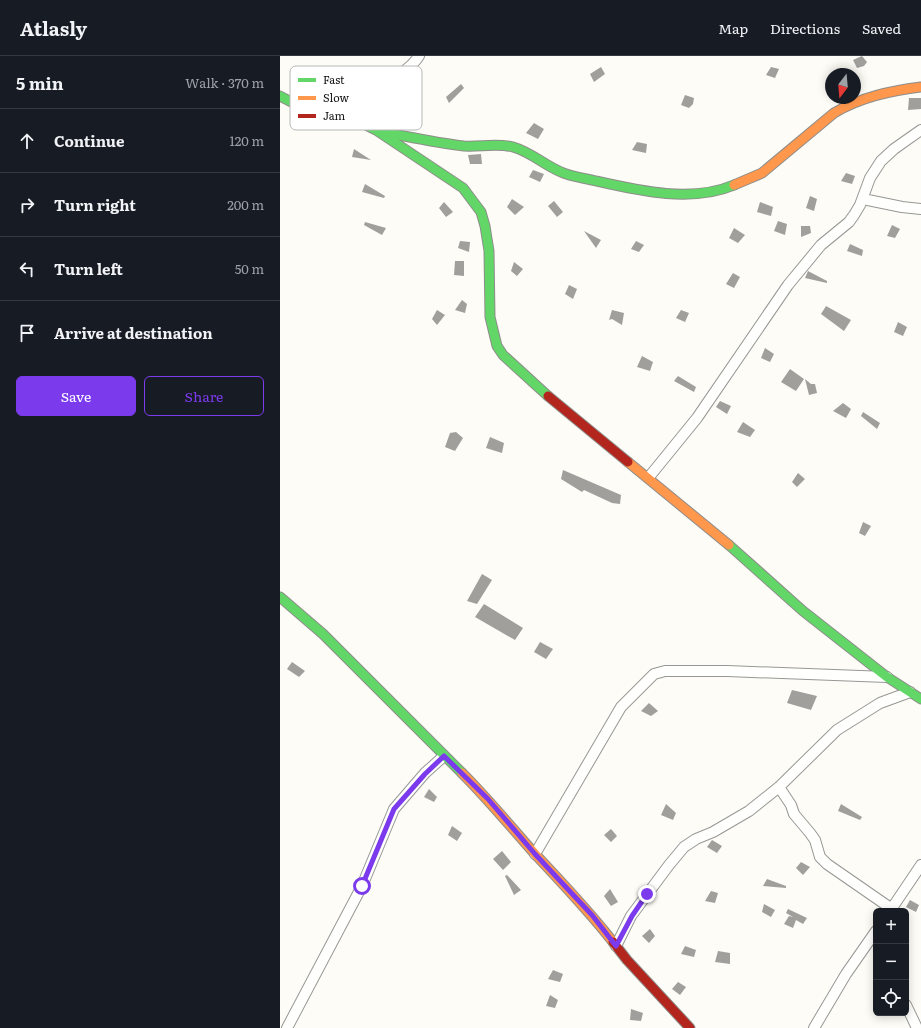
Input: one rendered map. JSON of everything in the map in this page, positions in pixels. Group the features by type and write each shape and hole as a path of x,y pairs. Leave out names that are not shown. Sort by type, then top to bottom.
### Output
{"street":[{"path":"412,66 419,56"},
{"path":"376,130 428,141 466,146 496,145 513,147 539,158 552,168 563,173 620,186 656,192 709,192 744,182 762,173 834,113 846,105 859,100 921,87"},
{"path":"280,96 290,101"},
{"path":"376,130 463,188 481,212 489,251 488,276 492,330 497,346 503,355 803,612 887,677 916,694"},
{"path":"648,478 697,418 788,285 821,245 849,222 863,199 870,178 881,161 894,149 921,130"},
{"path":"863,199 902,207 921,209"},
{"path":"280,597 322,634 488,799 535,854 592,915 616,946 686,1027"},
{"path":"535,854 621,707 654,674 679,670 887,677"},
{"path":"616,946 632,916 684,847 749,811 779,787 837,730 880,703 916,694"},
{"path":"287,1028 362,886 394,809 425,774 444,756"},
{"path":"779,787 791,805 794,814 815,840 820,857 888,908"},
{"path":"892,908 921,865"},
{"path":"814,1028 846,974 873,935"},
{"path":"909,1011 917,1028"}],"building":[{"path":"862,56 867,62 864,66 857,68 853,60"},
{"path":"601,67 605,74 594,82 590,74"},
{"path":"771,67 779,69 775,78 766,75"},
{"path":"461,84 464,88 449,103 446,97"},
{"path":"685,95 694,98 693,104 689,108 681,105"},
{"path":"909,98 921,98 921,109 908,110"},
{"path":"534,123 544,129 538,139 526,133"},
{"path":"637,142 647,144 646,153 632,150"},
{"path":"354,149 371,160 352,157"},
{"path":"481,154 482,164 470,164 468,155"},
{"path":"533,170 544,174 540,182 529,177"},
{"path":"846,173 855,176 852,184 841,181"},
{"path":"365,184 385,196 384,198 362,192"},
{"path":"810,196 817,199 814,211 806,208"},
{"path":"512,199 524,207 515,215 507,207"},
{"path":"554,201 563,212 557,217 548,206"},
{"path":"444,202 453,212 446,217 439,208"},
{"path":"760,202 773,207 771,216 757,212"},
{"path":"778,221 787,224 785,235 774,231"},
{"path":"365,222 386,228 382,235 364,225"},
{"path":"892,225 900,229 895,238 887,236"},
{"path":"801,226 810,226 811,233 801,237"},
{"path":"734,228 745,235 738,243 729,238"},
{"path":"584,231 601,240 596,248"},
{"path":"460,241 470,242 469,252 458,248"},
{"path":"636,241 644,245 639,252 631,249"},
{"path":"850,244 863,250 862,256 847,251"},
{"path":"455,261 464,261 464,276 454,275"},
{"path":"514,262 523,269 517,276 511,271"},
{"path":"808,271 827,281 827,283 805,278"},
{"path":"733,273 740,277 734,288 726,284"},
{"path":"569,285 577,289 573,299 565,294"},
{"path":"462,300 467,304 465,313 455,310"},
{"path":"826,306 851,320 844,331 821,314"},
{"path":"437,310 445,315 437,325 432,319"},
{"path":"612,310 624,313 622,325 612,319 609,320"},
{"path":"681,310 689,313 685,322 676,318"},
{"path":"898,322 907,327 903,336 894,332"},
{"path":"765,348 774,354 770,362 761,358"},
{"path":"642,356 653,362 650,371 637,367"},
{"path":"790,369 804,379 796,391 781,382"},
{"path":"678,376 696,387 694,392 674,381"},
{"path":"805,379 811,384 815,384 817,393 809,395"},
{"path":"720,401 731,406 727,414 716,407"},
{"path":"843,403 851,409 846,418 833,411"},
{"path":"863,412 880,423 877,429 861,416"},
{"path":"743,422 755,430 750,437 737,432"},
{"path":"456,432 463,438 455,451 445,447 450,433"},
{"path":"490,437 504,443 502,453 486,448"},
{"path":"563,470 621,495 620,504 612,503 584,490 582,492 561,479"},
{"path":"798,473 805,479 797,487 792,482"},
{"path":"863,522 871,526 865,536 859,533"},
{"path":"482,574 492,580 477,604 467,601"},
{"path":"484,604 523,628 515,640 475,617"},
{"path":"540,642 553,649 546,659 534,652"},
{"path":"292,662 305,671 299,677 287,669"},
{"path":"792,690 817,696 811,710 787,703"},
{"path":"649,703 658,711 651,716 641,711"},
{"path":"429,789 437,797 434,802 424,797"},
{"path":"666,804 676,813 673,820 661,815"},
{"path":"841,804 862,817 860,820 838,811"},
{"path":"452,826 462,833 457,841 448,835"},
{"path":"611,829 617,836 611,842 604,835"},
{"path":"712,840 722,846 717,853 707,847"},
{"path":"502,851 511,862 503,870 493,859"},
{"path":"801,862 810,867 803,875 796,868"},
{"path":"507,875 521,890 514,895 505,876"},
{"path":"767,879 786,886 786,888 763,886"},
{"path":"610,889 618,902 611,906 604,896"},
{"path":"711,891 718,893 715,903 705,901"},
{"path":"910,900 919,905 916,912 906,907"},
{"path":"764,904 775,910 771,917 762,912"},
{"path":"788,909 807,918 803,924 796,920 793,928 784,924 789,916 793,917 786,913"},
{"path":"650,929 655,936 649,943 642,936"},
{"path":"685,946 696,950 694,957 681,954"},
{"path":"718,951 730,953 730,964 715,962"},
{"path":"553,970 563,974 560,982 548,979"},
{"path":"678,982 686,987 680,995 672,989"},
{"path":"550,995 558,1000 555,1008 546,1006"},
{"path":"631,1009 643,1013 641,1021 630,1020"}],"traffic: fast":[{"path":"280,96 290,101"},
{"path":"376,130 463,188 481,212 489,251 490,317 497,346 503,355 548,396"},
{"path":"383,132 464,146 501,145 513,147 526,152 565,174 613,185 666,194 701,193 734,185"},
{"path":"729,545 803,611 887,677 921,699"},
{"path":"280,597 323,634 462,773"}],"traffic: slow":[{"path":"734,185 762,173 834,113 844,107 865,99 898,90 921,87"},
{"path":"628,462 729,545"},
{"path":"462,773 585,908 613,942"}],"traffic: jam":[{"path":"548,396 628,462"},
{"path":"613,942 627,960 690,1028"}],"route":[{"path":"362,886 394,809 425,774 444,756 488,799 535,854 592,915 616,946 632,916 647,894"}]}
